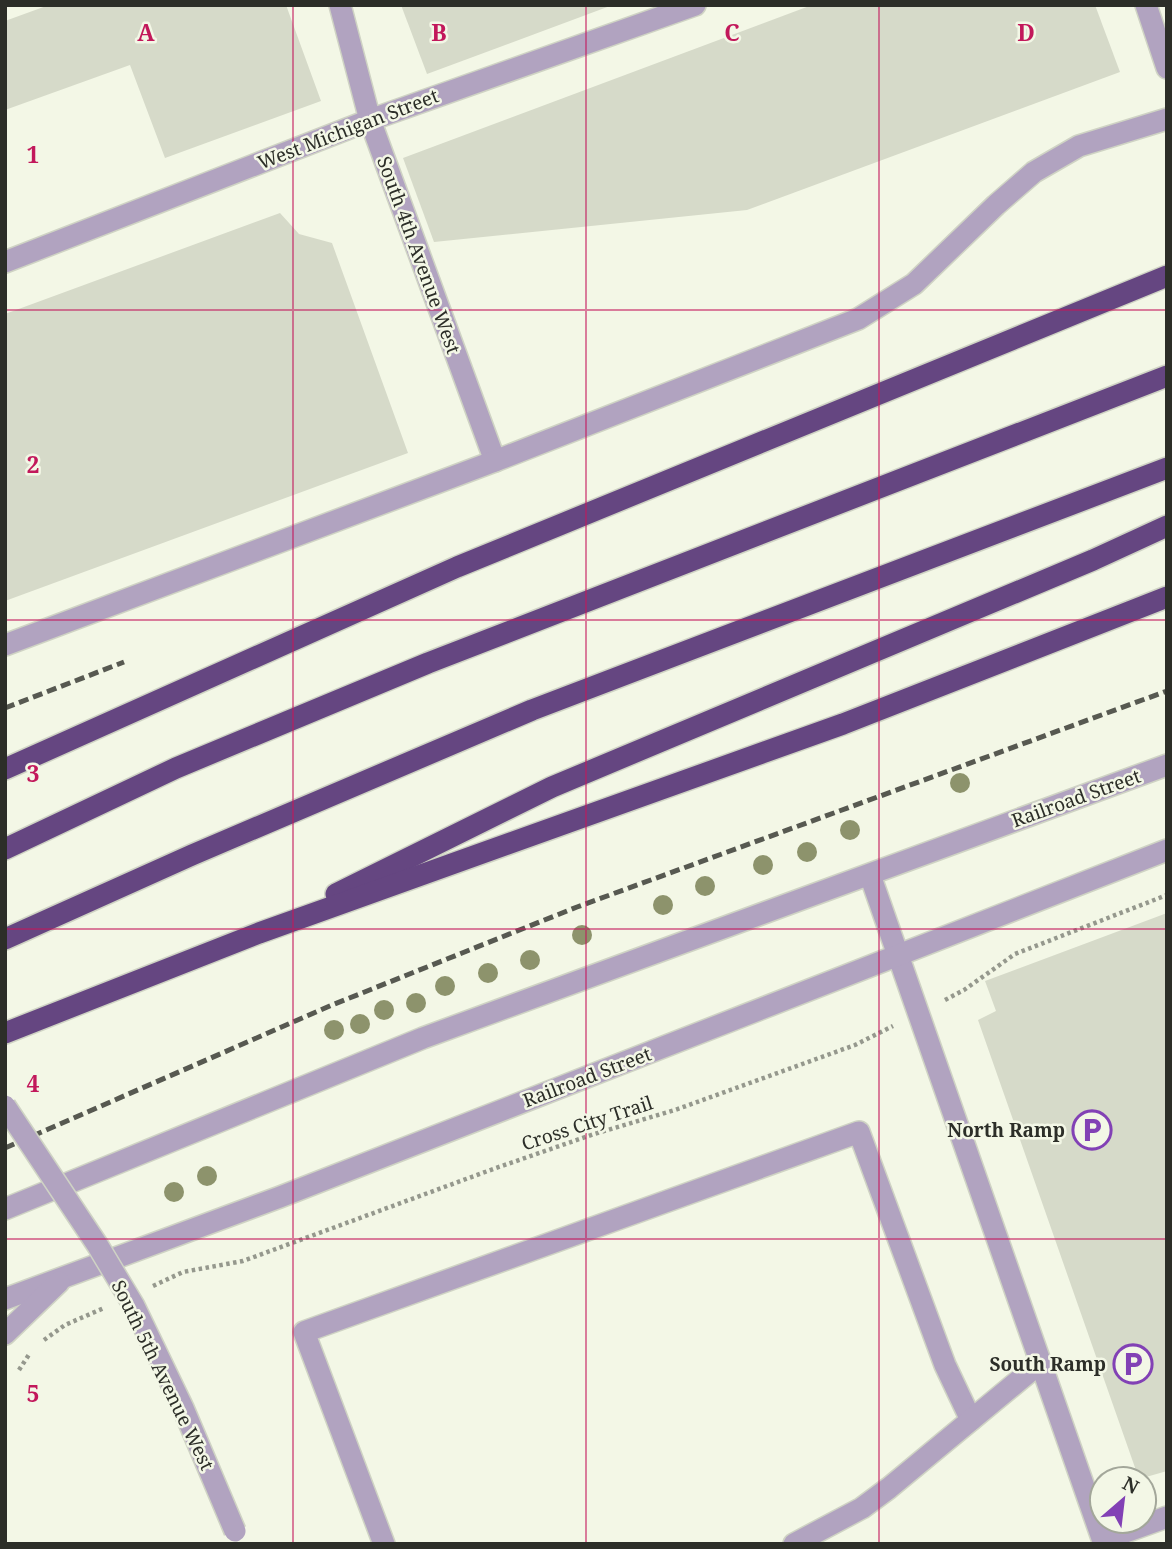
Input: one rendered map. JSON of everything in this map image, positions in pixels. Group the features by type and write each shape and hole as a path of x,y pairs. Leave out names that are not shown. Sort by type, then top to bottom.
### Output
{"highway":[{"path":"5,769 457,567 1167,276"},
{"path":"5,849 176,768 428,663 1167,376"},
{"path":"5,939 192,855 531,710 1167,468"},
{"path":"259,933 552,787 1093,560 1167,526"},
{"path":"5,1033 259,933 843,724 1167,597"}],"street":[{"name":"South 4th Avenue West","path":"340,5 369,120 495,461"},
{"name":"West Michigan Street","path":"5,262 369,120 695,5"},
{"path":"1146,5 1167,68"},
{"path":"5,645 495,461 858,319 914,284 1016,187 1056,158 1079,146 1167,120"},
{"name":"Railroad Street","path":"5,1209 423,1038 1167,765"},
{"name":"Railroad Street","path":"5,1299 280,1197 1167,850"},
{"path":"870,875 1104,1542 1167,1517"},
{"name":"South 5th Avenue West","path":"5,1106 98,1246 134,1306 183,1408 238,1538"},
{"path":"384,1544 304,1332 859,1132 945,1365 971,1420"},
{"path":"5,1334 67,1274"},
{"path":"794,1544 862,1508 1040,1363"}],"path":[{"name":"Cross City Trail","path":"147,1288 183,1272 243,1261 496,1168 674,1110 855,1045 964,990 1016,954 1167,895"},
{"path":"43,1341 65,1325 112,1304"},
{"path":"19,1370 33,1349"}],"building":[{"path":"49,5 286,5 321,101 165,158 130,65 5,110 5,21"},
{"path":"401,5 610,5 610,6 427,74"},
{"path":"812,5 1095,5 1120,72 747,210 434,242 403,158"},
{"path":"280,213 299,234 332,243 408,453 5,601 5,314"},
{"name":"North Ramp","path":"1167,913 1167,1471 1158,1474 1158,1465 1134,1465 978,1020 996,1011 985,981"}],"railway":[{"path":"5,708 124,662"},
{"path":"5,1148 332,1005 577,907 1167,691"}],"place":[{"name":"North Ramp","path":"1092,1130"},
{"name":"South Ramp","path":"1133,1364"}]}
